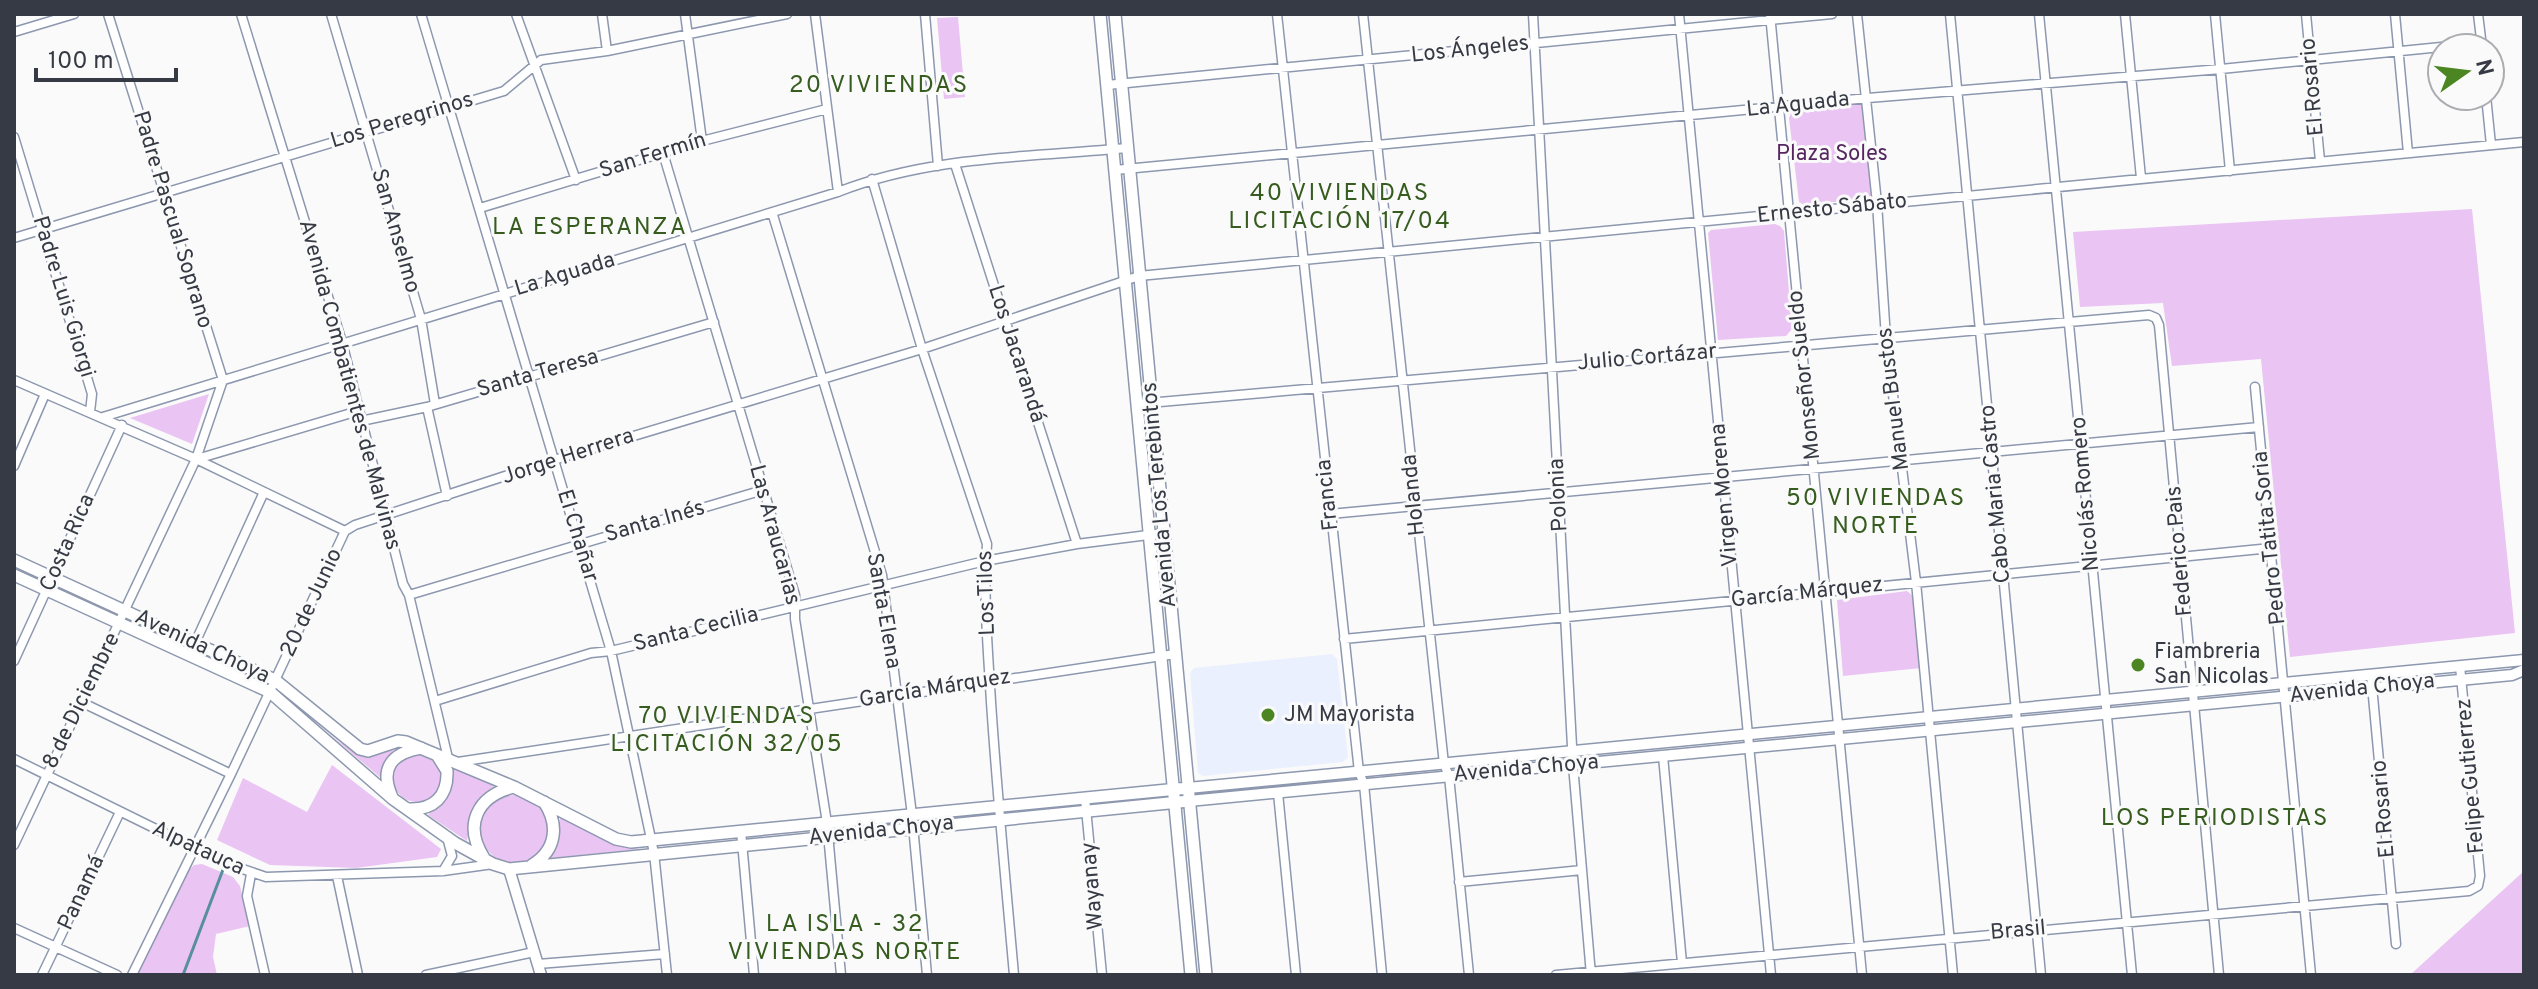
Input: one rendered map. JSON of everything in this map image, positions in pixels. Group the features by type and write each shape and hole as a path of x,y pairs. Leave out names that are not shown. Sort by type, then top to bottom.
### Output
{"main road":[{"name":"Avenida Los Terebintos","path":"1100,14 1191,975"},
{"name":"Avenida Los Terebintos","path":"1115,14 1206,975"},
{"name":"Avenida Choya","path":"14,560 275,680 360,749 368,751 398,741 421,748"},
{"name":"Avenida Choya","path":"14,575 270,692 393,799"},
{"path":"421,748 435,753 543,801 553,816 554,837 541,860 528,867 509,869 488,861 393,799 386,779 391,761 408,750 421,748"},
{"path":"408,809 430,807 444,792 447,771 435,753"},
{"path":"488,861 474,836 474,822 488,798 500,790 514,787"},
{"name":"Avenida Choya","path":"543,801 616,839 631,842 1173,789 1189,795"},
{"name":"Avenida Choya","path":"528,867 1175,802 1189,795"}],"street":[{"path":"14,32 74,14"},
{"name":"Padre Pascual Soprano","path":"108,14 223,380"},
{"name":"Avenida Combatientes de Malvinas","path":"241,14 342,342 403,584 409,595 453,760"},
{"name":"San Anselmo","path":"331,14 421,319 431,405 447,496"},
{"name":"El Chañar","path":"421,14 611,651 652,840 667,975"},
{"path":"516,14 576,180"},
{"path":"602,14 607,51"},
{"path":"685,14 702,141"},
{"name":"Los Peregrinos","path":"14,238 504,91 541,60 607,51 787,14"},
{"path":"815,14 838,192"},
{"path":"925,14 938,166"},
{"name":"Francia","path":"1277,14 1359,772 1364,784 1382,975"},
{"name":"Holanda","path":"1363,14 1469,975"},
{"name":"Polonia","path":"1533,14 1573,765 1591,973"},
{"name":"Virgen Morena","path":"1679,14 1771,975"},
{"name":"Los Ángeles","path":"1107,85 1535,44 1770,17 1832,14"},
{"name":"Manuel Bustos","path":"1857,14 1868,98 1886,338 1916,582 1953,975"},
{"name":"Cabo Maria Castro","path":"1950,14 2041,975"},
{"name":"Nicolás Romero","path":"2039,14 2132,975"},
{"path":"2125,14 2141,178"},
{"path":"2215,14 2230,171"},
{"name":"El Rosario","path":"2306,14 2320,161"},
{"path":"2395,14 2408,153"},
{"name":"Monseñor Sueldo","path":"1770,17 1862,975"},
{"name":"La Aguada","path":"1115,170 1868,98 2131,78 2426,50"},
{"name":"San Fermín","path":"480,208 702,141 827,109"},
{"path":"2488,112 2491,145"},
{"name":"Padre Luis Giorgi","path":"14,137 92,394 90,412"},
{"name":"Ernesto Sábato","path":"1139,276 2524,142"},
{"name":"La Aguada","path":"103,417 872,179 938,166 1127,148"},
{"name":"Las Araucarias","path":"663,153 795,595 827,823 841,975"},
{"name":"Los Jacarandá","path":"955,164 1077,544"},
{"name":"Los Tilos","path":"872,179 922,349 987,544 990,681 1014,975"},
{"name":"Santa Elena","path":"772,212 883,586 914,828 927,975"},
{"name":"Jorge Herrera","path":"345,531 355,525 554,460 922,349 1139,276"},
{"name":"Julio Cortázar","path":"1137,404 1802,344 2149,315 2156,318"},
{"name":"Federico Pais","path":"2156,318 2170,436 2219,975"},
{"name":"Santa Teresa","path":"196,459 360,416 431,405 714,322"},
{"path":"14,380 122,425 345,531"},
{"name":"8 de Diciembre","path":"14,845 196,459 223,380"},
{"name":"Pedro Tatita Soria","path":"2255,387 2311,975"},
{"path":"14,466 45,394"},
{"name":"Costa Rica","path":"14,661 122,425"},
{"path":"1330,514 2259,427"},
{"name":"Santa Inés","path":"409,595 763,490"},
{"path":"195,643 264,492"},
{"name":"20 de Junio","path":"132,975 345,531"},
{"name":"Santa Cecilia","path":"435,701 591,653 611,651 985,561 1077,544 1164,533"},
{"name":"García Márquez","path":"1344,639 2271,548"},
{"name":"García Márquez","path":"453,760 1175,654"},
{"name":"Avenida Choya","path":"1189,795 1359,772 2524,660"},
{"name":"Felipe Gutierrez","path":"2460,666 2480,876 2478,886"},
{"name":"Avenida Choya","path":"1189,795 1278,793 2462,680 2512,675 2524,670"},
{"name":"El Rosario","path":"2371,675 2396,944"},
{"path":"81,702 231,774"},
{"path":"1663,756 1682,963"},
{"name":"Alpatauca","path":"14,759 251,874 280,878 443,871 488,861"},
{"path":"1278,793 1296,975"},
{"name":"Wayanay","path":"1085,798 1102,975"},
{"name":"Panamá","path":"42,975 120,812"},
{"path":"741,831 754,975"},
{"path":"443,871 452,856 446,836"},
{"path":"509,869 540,969 665,954"},
{"path":"1459,882 1582,870"},
{"path":"251,874 247,896 265,975"},
{"path":"337,876 358,975"},
{"name":"Brasil","path":"1556,975 2469,891 2478,886"},
{"path":"14,928 117,975"},
{"path":"426,975 534,952"}],"shaded area":[{"name":"JM Mayorista","path":"1332,654 1337,659 1348,757 1343,762 1203,776 1198,773 1190,673 1194,668"}],"green space":[{"path":"958,17 965,97 944,99 937,18"},
{"name":"Plaza Soles","path":"1860,103 1864,105 1874,190 1871,196 1804,205 1799,202 1789,118 1791,113"},
{"path":"2472,209 2515,633 2290,657 2261,359 2172,366 2163,303 2080,307 2073,232"},
{"path":"1775,224 1784,231 1792,329 1786,336 1718,340 1708,233 1711,230"},
{"path":"209,394 192,444 130,418"},
{"path":"1907,591 1914,597 1921,668 1843,676 1837,600"},
{"path":"279,688 332,736 355,752 372,756 395,748 384,764 381,778 277,690"},
{"path":"417,754 426,755 434,761 440,769 440,787 434,795 426,801 417,802 408,801 400,795 394,787 393,778 394,769 400,761 408,755"},
{"path":"332,765 441,849 437,857 356,868 270,865 217,840 243,778 307,812"},
{"path":"453,766 497,784 482,796 472,810 467,841 428,815 448,796"},
{"path":"507,795 521,795 533,800 543,810 548,829 543,848 533,858 521,863 507,863 495,858 485,848 480,836 480,822 485,810 495,800"},
{"path":"560,815 617,845 639,849 551,858 560,835"},
{"path":"202,864 233,877 240,886 250,926 216,934 213,957 217,975 138,975 188,871 194,865"},
{"path":"2524,871 2524,975 2410,975"}],"waterway":[{"path":"183,975 224,867"}],"place":[{"name":"Fiambreria San Nicolas","path":"2138,665"},
{"name":"JM Mayorista","path":"1268,715"}],"district":[{"name":"20 VIVIENDAS","path":"879,86"},
{"name":"40 VIVIENDAS LICITACIÓN 17/04","path":"1340,208"},
{"name":"LA ESPERANZA","path":"590,228"},
{"name":"50 VIVIENDAS NORTE","path":"1876,513"},
{"name":"70 VIVIENDAS LICITACIÓN 32/05","path":"727,731"},
{"name":"LOS PERIODISTAS","path":"2215,819"},
{"name":"LA ISLA - 32 VIVIENDAS NORTE","path":"845,939"}]}
